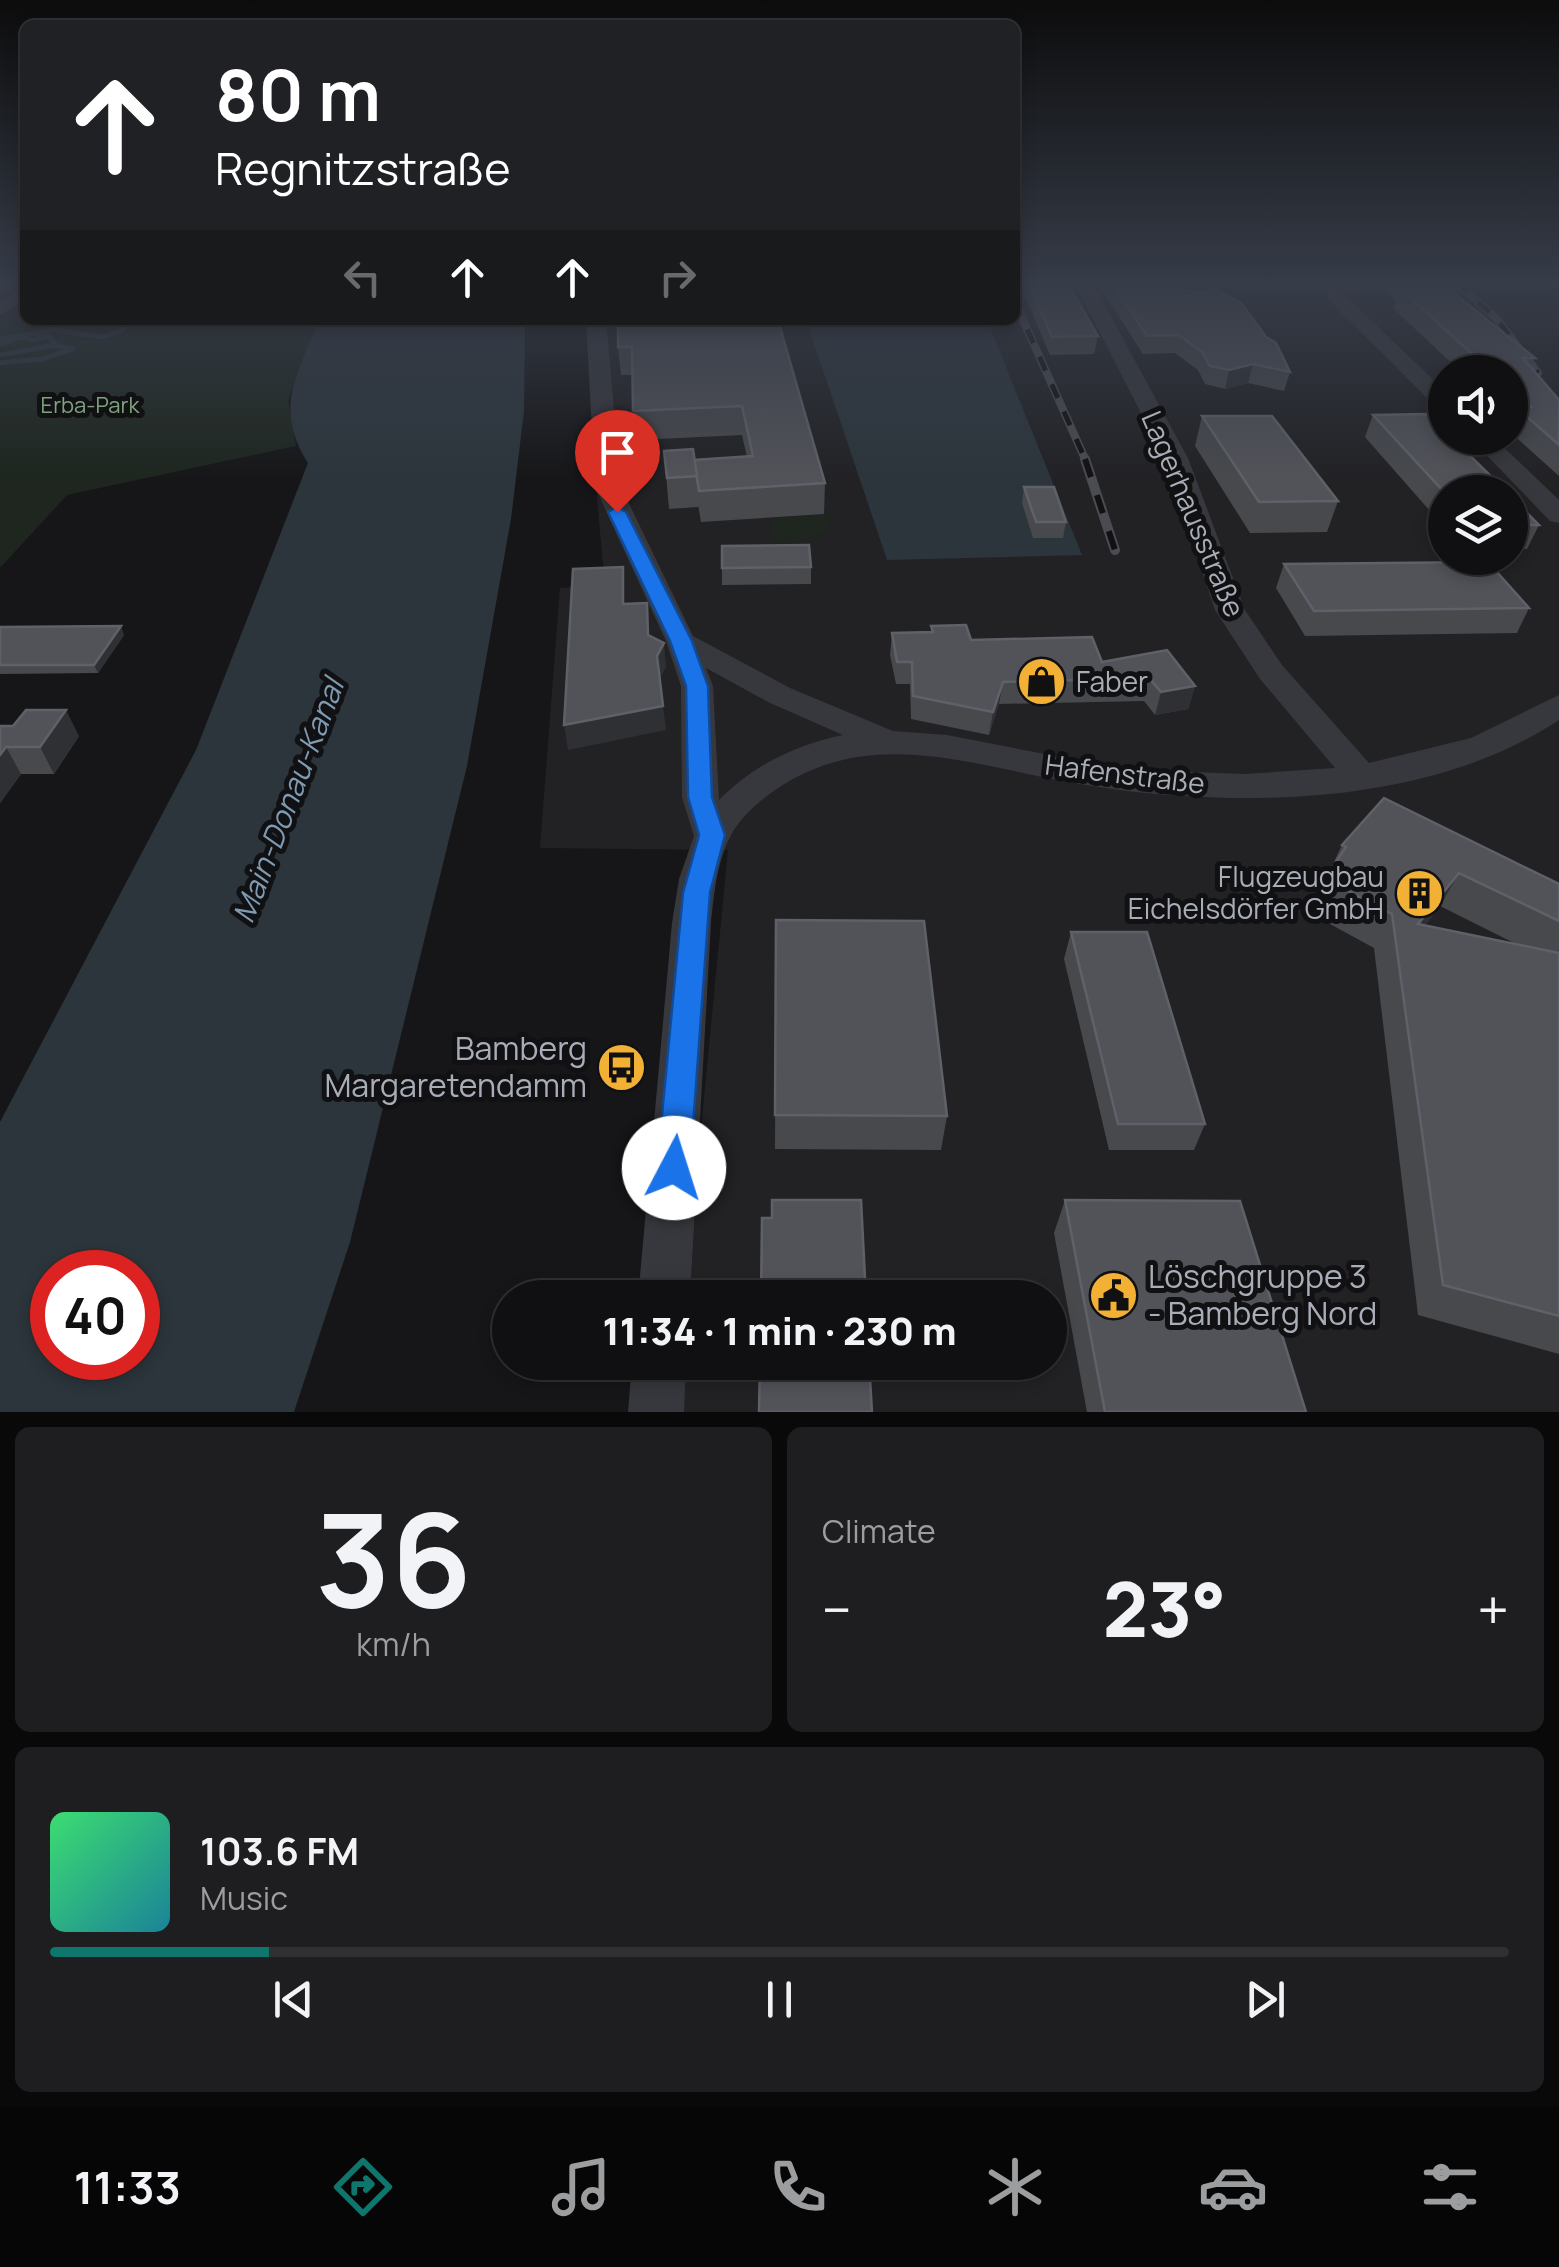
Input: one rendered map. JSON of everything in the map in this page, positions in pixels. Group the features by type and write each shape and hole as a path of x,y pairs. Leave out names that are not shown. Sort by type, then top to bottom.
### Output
{"street":[{"path":"598,348 608,487 681,641 697,686 700,797 712,835 702,863 695,911 665,1280"},
{"name":"Lagerhausstraße","path":"1118,348 1176,458 1230,610 1271,672 1362,777"},
{"path":"1388,348 1428,387"},
{"path":"1498,455 1559,514"},
{"path":"681,641 779,695 885,740"},
{"name":"Hafenstraße","path":"712,835 755,786 791,762 816,751 885,740 946,745 1133,780 1204,786 1362,777 1487,743 1559,705"},
{"path":"656,1412 658,1380"}],"shaded area":[{"path":"590,348 1559,348 1559,1412 683,1412 685,1380 1067,1380 1067,1280 691,1280 698,1159 728,850 540,848 560,588 605,585 595,478"}],"green space":[{"name":"Erba-Park","path":"0,348 308,348 288,401 296,446 67,495 0,568"},
{"path":"832,514 826,531 819,534 798,540 769,541 772,518"}],"water":[{"name":"Main-Donau-Kanal","path":"308,348 525,348 524,411 511,519 467,766 350,1242 294,1412 0,1412 0,1122 196,750 308,463 292,425 293,392"},
{"path":"815,348 998,348 1082,555 887,560"}],"building":[{"path":"632,348 786,348 825,483 699,491 694,460 753,456 742,406 633,411"},
{"path":"1196,348 1278,348 1290,372 1253,364 1229,370 1210,366"},
{"path":"1465,348 1522,348 1535,358 1473,355"},
{"path":"1528,364 1559,400 1559,445 1528,418 1531,407"},
{"path":"1428,414 1428,455 1469,455 1490,475 1428,475 1373,415"},
{"path":"1202,416 1272,416 1338,501 1259,502"},
{"path":"693,449 697,476 667,478 664,451"},
{"path":"1024,487 1054,487 1066,522 1036,522"},
{"path":"809,545 811,567 722,568 722,546"},
{"path":"1428,563 1428,575 1500,575 1529,608 1314,611 1284,564"},
{"path":"623,567 623,604 647,603 648,635 664,643 657,656 663,706 564,725 573,569"},
{"path":"966,625 971,640 1092,637 1102,662 1167,650 1195,686 1161,692 1149,678 1003,682 993,712 913,696 912,662 897,662 892,633 933,632 931,626"},
{"path":"121,626 94,665 0,665 0,627"},
{"path":"26,710 66,710 40,747 6,747 0,755 0,726 13,726"},
{"path":"1384,798 1559,884 1559,921 1459,873 1418,924 1559,953 1559,1316 1443,1285 1392,914 1324,879 1346,847 1342,845"},
{"path":"776,920 924,921 947,1116 775,1115"},
{"path":"1071,932 1147,932 1205,1124 1118,1124"},
{"path":"772,1200 861,1200 865,1280 761,1280 762,1218 772,1218"},
{"path":"1065,1200 1240,1201 1306,1412 1105,1412"},
{"path":"760,1380 870,1380 872,1412 759,1412"}],"waterway":[{"path":"0,355 39,348"},
{"path":"0,363 42,359 72,349 67,348"}],"railway":[{"path":"1035,348 1086,461"},
{"path":"1519,348 1538,373"},
{"path":"1085,459 1115,550"}],"place":[{"name":"Faber","path":"1041,682"},
{"name":"Flugzeugbau Eichelsdörfer GmbH","path":"1419,893"},
{"name":"Bamberg Margaretendamm","path":"622,1067"},
{"name":"Löschgruppe 3 - Bamberg Nord","path":"1113,1295"}],"route":[{"path":"617,512 681,641 697,686 700,797 712,835 697,893 674,1168"}]}
